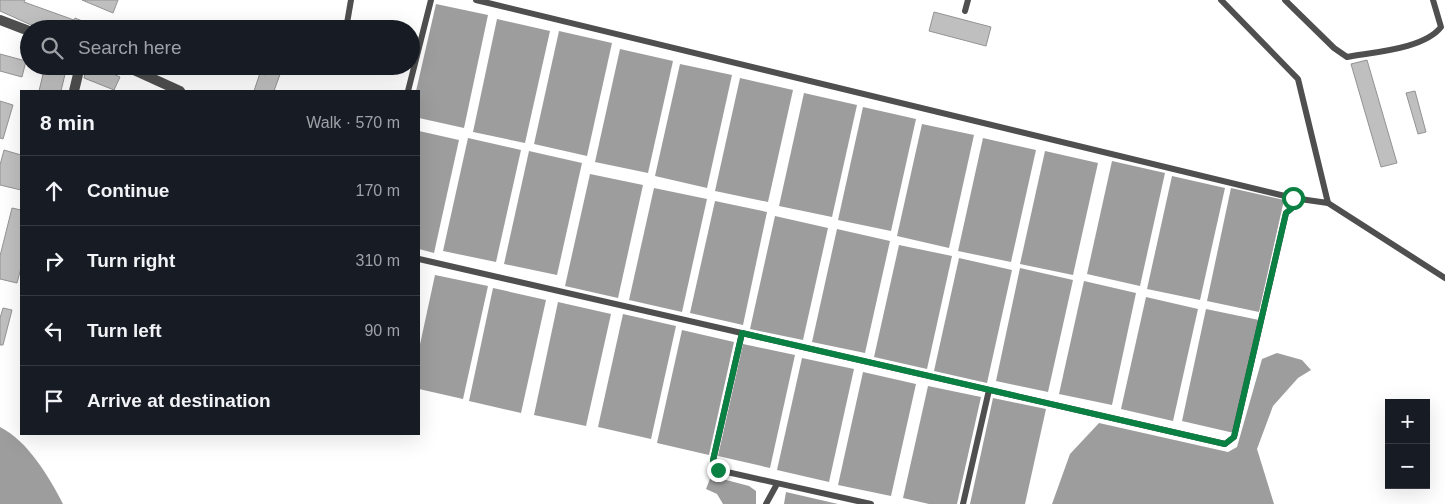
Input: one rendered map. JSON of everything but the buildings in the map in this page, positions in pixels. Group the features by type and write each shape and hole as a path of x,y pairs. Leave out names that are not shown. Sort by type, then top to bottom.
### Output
{"street":[{"path":"0,20 20,28"},
{"path":"74,90 78,75"},
{"path":"145,75 178,90"}],"lane":[{"path":"348,20 351,0"},
{"path":"420,41 430,0"},
{"path":"476,0 1303,199 1328,203 1445,278"},
{"path":"965,10 968,0"},
{"path":"1221,0 1298,79 1328,203"},
{"path":"1285,0 1334,48 1347,57 1413,44 1434,36 1440,27 1433,0"},
{"path":"408,90 412,75"},
{"path":"420,259 1225,444 1234,437 1286,213 1303,199"},
{"path":"742,333 713,460 718,470 871,504"},
{"path":"963,504 989,390"},
{"path":"766,504 777,484"}],"shaded area":[{"path":"436,4 488,15 464,128 420,118 420,90 416,90"},
{"path":"497,19 550,31 525,143 473,132"},
{"path":"559,31 612,43 587,156 534,144"},
{"path":"620,49 673,61 648,173 595,162"},
{"path":"680,64 732,75 707,188 655,176"},
{"path":"740,78 793,90 768,202 715,191"},
{"path":"804,93 857,105 832,217 779,206"},
{"path":"863,107 916,119 891,231 838,220"},
{"path":"922,124 974,135 949,248 897,236"},
{"path":"420,131 459,140 434,253 420,249"},
{"path":"468,138 521,150 496,262 443,251"},
{"path":"983,138 1036,150 1011,262 958,251"},
{"path":"529,151 582,163 557,275 504,264"},
{"path":"1045,151 1098,163 1073,275 1020,264"},
{"path":"1112,161 1165,173 1140,286 1087,274"},
{"path":"590,174 643,185 618,298 565,286"},
{"path":"1172,176 1225,188 1200,300 1147,289"},
{"path":"654,188 707,199 682,312 629,300"},
{"path":"1231,188 1284,200 1259,312 1207,301"},
{"path":"715,201 767,212 743,325 690,313"},
{"path":"775,216 828,228 803,340 750,329"},
{"path":"837,229 890,241 865,353 812,342"},
{"path":"899,245 952,256 927,369 874,357"},
{"path":"959,258 1012,270 987,383 934,371"},
{"path":"1020,268 1073,280 1048,392 996,381"},
{"path":"435,275 488,286 463,399 420,389 420,344"},
{"path":"1084,281 1136,293 1112,405 1059,394"},
{"path":"493,288 546,300 521,413 469,401"},
{"path":"1146,297 1198,309 1173,421 1121,409"},
{"path":"558,302 611,314 586,426 534,415"},
{"path":"1206,309 1259,320 1234,433 1182,421"},
{"path":"623,314 676,326 651,439 598,427"},
{"path":"682,330 734,342 709,455 657,443"},
{"path":"743,344 795,355 770,468 718,456"},
{"path":"1277,353 1302,360 1311,370 1298,378 1273,406 1257,449 1274,504 1052,504 1070,454 1099,423 1228,452 1237,447 1262,359"},
{"path":"802,358 854,369 829,482 777,470"},
{"path":"863,372 916,384 891,496 838,485"},
{"path":"928,386 981,397 957,504 929,504 903,498"},
{"path":"993,398 1046,409 1025,504 970,504"},
{"path":"0,427 10,433 29,450 44,471 63,504 0,504"},
{"path":"711,476 749,486 756,491 756,504 723,504 717,494 706,489"},
{"path":"786,492 838,504 784,504"}],"route":[{"path":"718,470 714,466 713,460 742,333 1225,444 1234,437 1286,213 1303,199 1293,198"}]}
